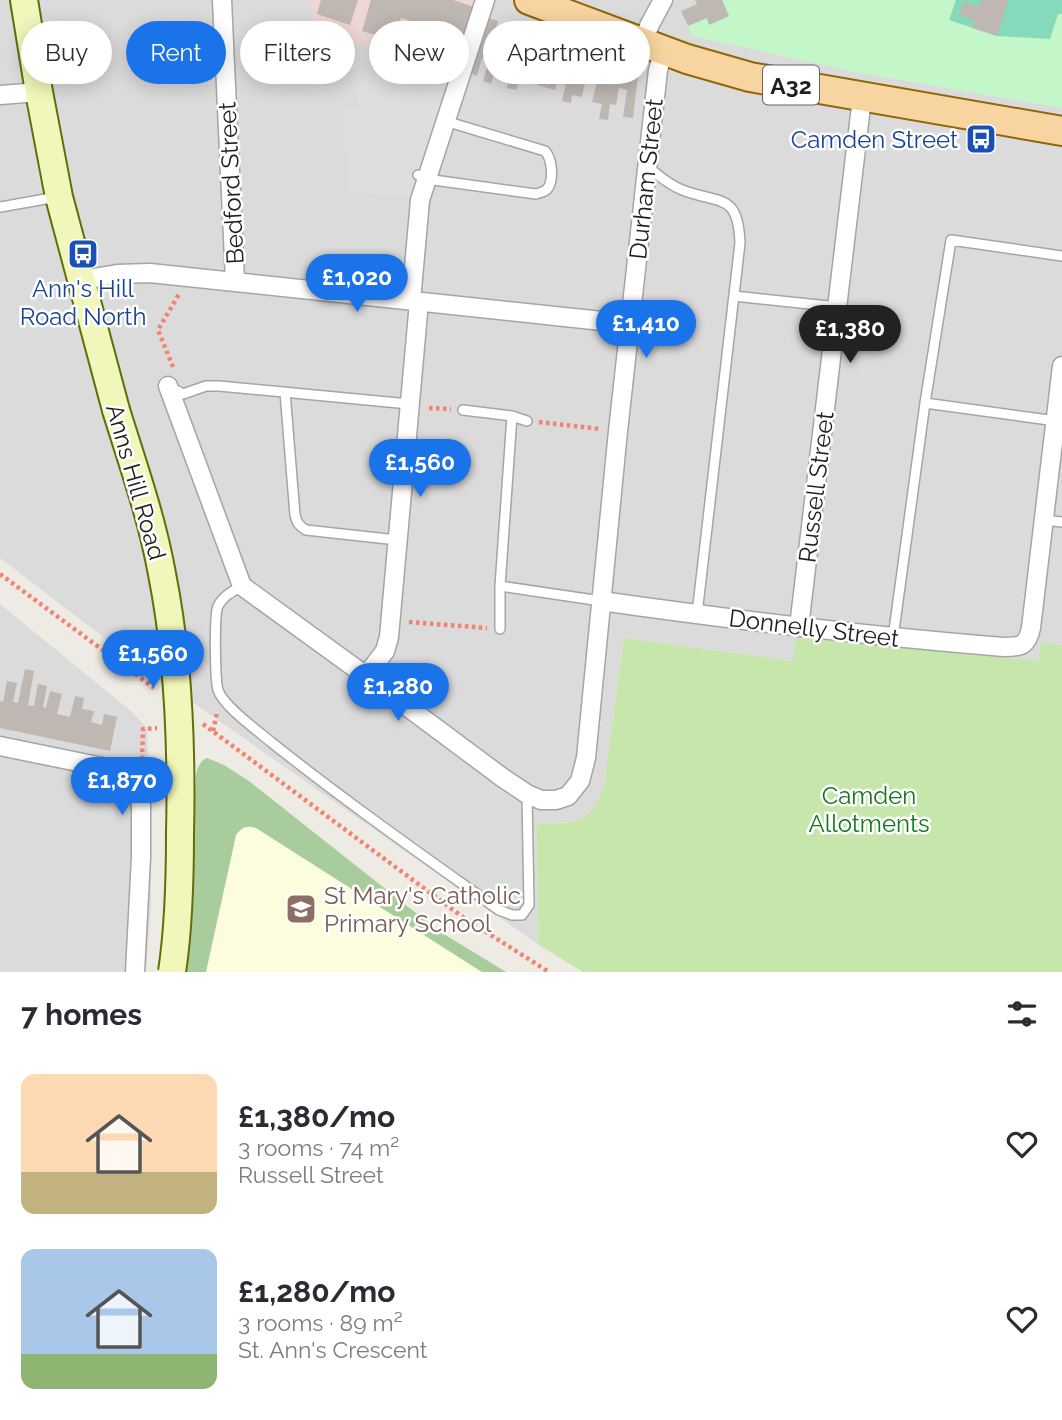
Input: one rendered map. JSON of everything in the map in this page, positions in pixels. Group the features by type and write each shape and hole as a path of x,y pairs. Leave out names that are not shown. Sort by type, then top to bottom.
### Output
{"main road":[{"name":"A32","path":"529,0 704,65 750,77 1062,131"}],"street":[{"name":"Anns Hill Road","path":"24,0 59,197 116,410 149,515 163,575 174,655 191,726 181,791 179,897 172,972"},
{"name":"Bedford Street","path":"222,0 236,281"},
{"path":"366,676 387,644 390,620 410,405 422,177 485,0"},
{"name":"Durham Street","path":"527,794 541,800 556,800 568,796 580,781 586,758 618,431 658,70 649,26 663,0"},
{"path":"0,95 39,92"},
{"name":"Russell Street","path":"799,627 862,98"},
{"path":"82,280 117,274 150,273 630,324"},
{"path":"1053,521 1058,444 1056,421 1062,366"},
{"path":"176,390 242,586 527,794"},
{"name":"Donnelly Street","path":"601,601 893,638 1020,646 1026,642 1031,628 1053,521"},
{"path":"0,746 127,772 136,778 141,805 141,858 135,972"}],"lane":[{"path":"422,177 536,194 547,189 550,183 551,160 545,151 444,113"},
{"path":"648,167 682,190 728,203 736,215 739,228 740,243 696,614"},
{"path":"0,207 59,197"},
{"path":"893,638 925,403 951,240 1062,256"},
{"path":"734,296 838,307"},
{"path":"176,390 219,386 410,405"},
{"path":"285,392 297,522 306,530 397,540"},
{"path":"925,403 1056,421"},
{"path":"463,410 512,416 527,421"},
{"path":"500,629 500,586 512,416"},
{"path":"242,586 223,598 216,609 215,624 218,691 234,712 403,841 499,911 512,915 522,915 528,905 527,794"},
{"path":"500,586 601,601"}],"path":[{"path":"176,390 158,330 179,294 183,277"},
{"path":"410,405 463,410"},
{"path":"527,421 618,431"},
{"path":"0,574 157,690"},
{"path":"390,620 500,629"},
{"path":"136,778 142,766 143,729 191,726 464,918 549,972"}],"shaded area":[{"path":"0,0 1062,0 1062,645 1041,642 1038,661 797,637 793,661 624,638 604,785 599,801 588,816 576,821 536,825 539,945 145,669 0,558"},
{"path":"302,0 477,0 469,27 469,21 369,21 369,47 355,42 355,21 309,21 313,4"},
{"path":"359,77 369,81 369,84 448,84 418,175 416,198 349,191 343,109 359,108"},
{"path":"0,604 131,711 147,728 151,905 146,972 0,972"},
{"name":"St Mary's Catholic Primary School","path":"241,828 256,828 482,972 206,972 236,835"}],"green space":[{"path":"695,0 1062,0 1062,108 860,73 692,36 681,11 697,4"},
{"path":"956,0 1062,0 1062,14 1058,14 1050,39 997,36 949,20"},
{"name":"Camden Allotments","path":"796,637 1038,661 1041,642 1062,645 1062,972 583,972 539,945 536,824 580,820 593,809 599,799 604,785 624,638 793,661"},
{"path":"207,758 249,781 447,936 506,972 482,972 256,828 247,827 242,828 236,835 206,972 184,972 196,775 199,765"}],"building":[{"path":"321,0 358,0 351,21 338,21 317,14"},
{"path":"371,0 453,0 474,7 469,24 469,21 409,21 401,18 400,21 369,21 369,33 362,31"},
{"path":"695,0 722,0 729,16 709,25 707,18 688,26 681,11 697,4"},
{"path":"981,0 1008,0 997,36 972,28 975,20 959,15 963,2 979,6"},
{"path":"483,24 483,58 477,76 469,73"},
{"path":"508,84 518,84 516,90 507,88"},
{"path":"537,84 556,84 555,90"},
{"path":"566,84 585,84 582,97 572,95 571,103 562,101"},
{"path":"596,84 637,84 633,118 623,117 627,90 619,88 616,105 610,104 608,120 599,119 602,104 592,102"},
{"path":"25,669 34,671 28,705 34,706 38,684 47,686 43,707 46,708 50,691 62,694 57,714 70,717 75,696 84,698 82,709 94,711 91,722 102,725 104,714 117,717 110,751 0,728 0,701 3,702 7,681 17,683 13,702 18,703"}],"place":[{"name":"Camden Street","path":"981,139"},
{"name":"Ann's Hill Road North","path":"83,254"},
{"name":"St Mary's Catholic Primary School","path":"301,909"}]}
